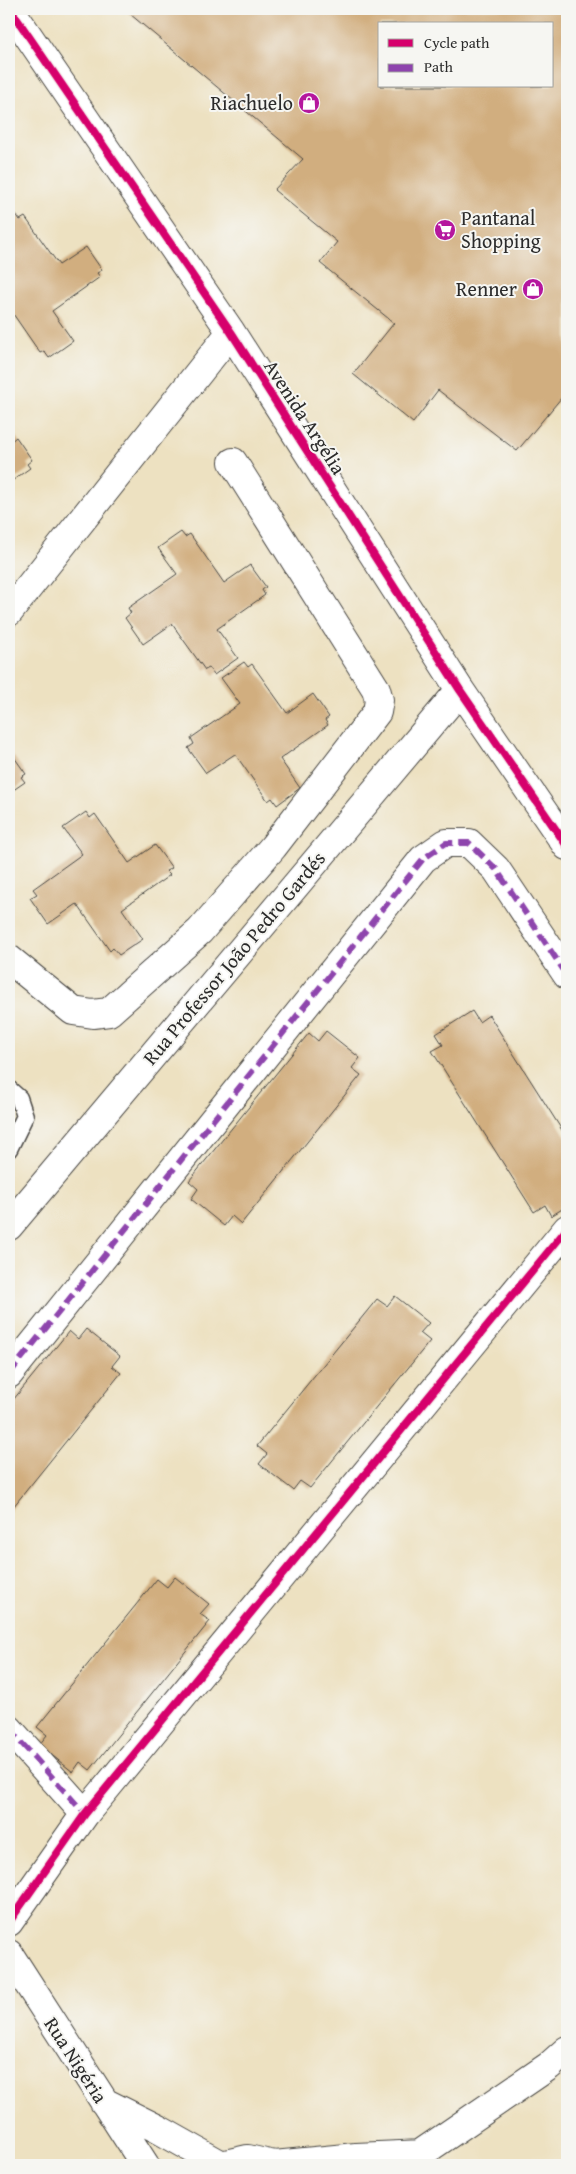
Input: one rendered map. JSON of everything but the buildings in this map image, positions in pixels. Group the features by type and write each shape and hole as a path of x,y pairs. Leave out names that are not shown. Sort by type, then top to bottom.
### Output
{"street":[{"name":"Avenida Argélia","path":"10,9 231,332 460,690 567,846"},
{"path":"9,612 231,332"},
{"path":"9,958 73,1011 93,1014 109,1012 200,931 273,847 377,712 379,700 376,689 233,462"},
{"name":"Rua Professor João Pedro Gardés","path":"13,1212 460,690"},
{"path":"9,1374 422,859 446,842 469,842 496,869 567,975"},
{"path":"9,1922 84,1814 567,1228"},
{"path":"9,1729 84,1814"},
{"name":"Rua Nigéria","path":"9,1954 145,2165"},
{"path":"102,2101 158,2129 221,2165 248,2159 274,2165 356,2157 413,2160 549,2066 567,2050"}],"lane":[{"path":"9,1089 19,1098 25,1116 9,1149"}],"marked path":[{"path":"9,1374 423,859 446,843 469,843 496,869 567,975"},
{"path":"9,1729 85,1814"}],"cycle path":[{"path":"10,9 231,332 460,690 567,846"},
{"path":"9,1922 85,1814 567,1229"}],"place":[{"name":"Riachuelo","path":"309,103"},
{"name":"Pantanal Shopping","path":"445,230"},
{"name":"Renner","path":"533,289"}]}
